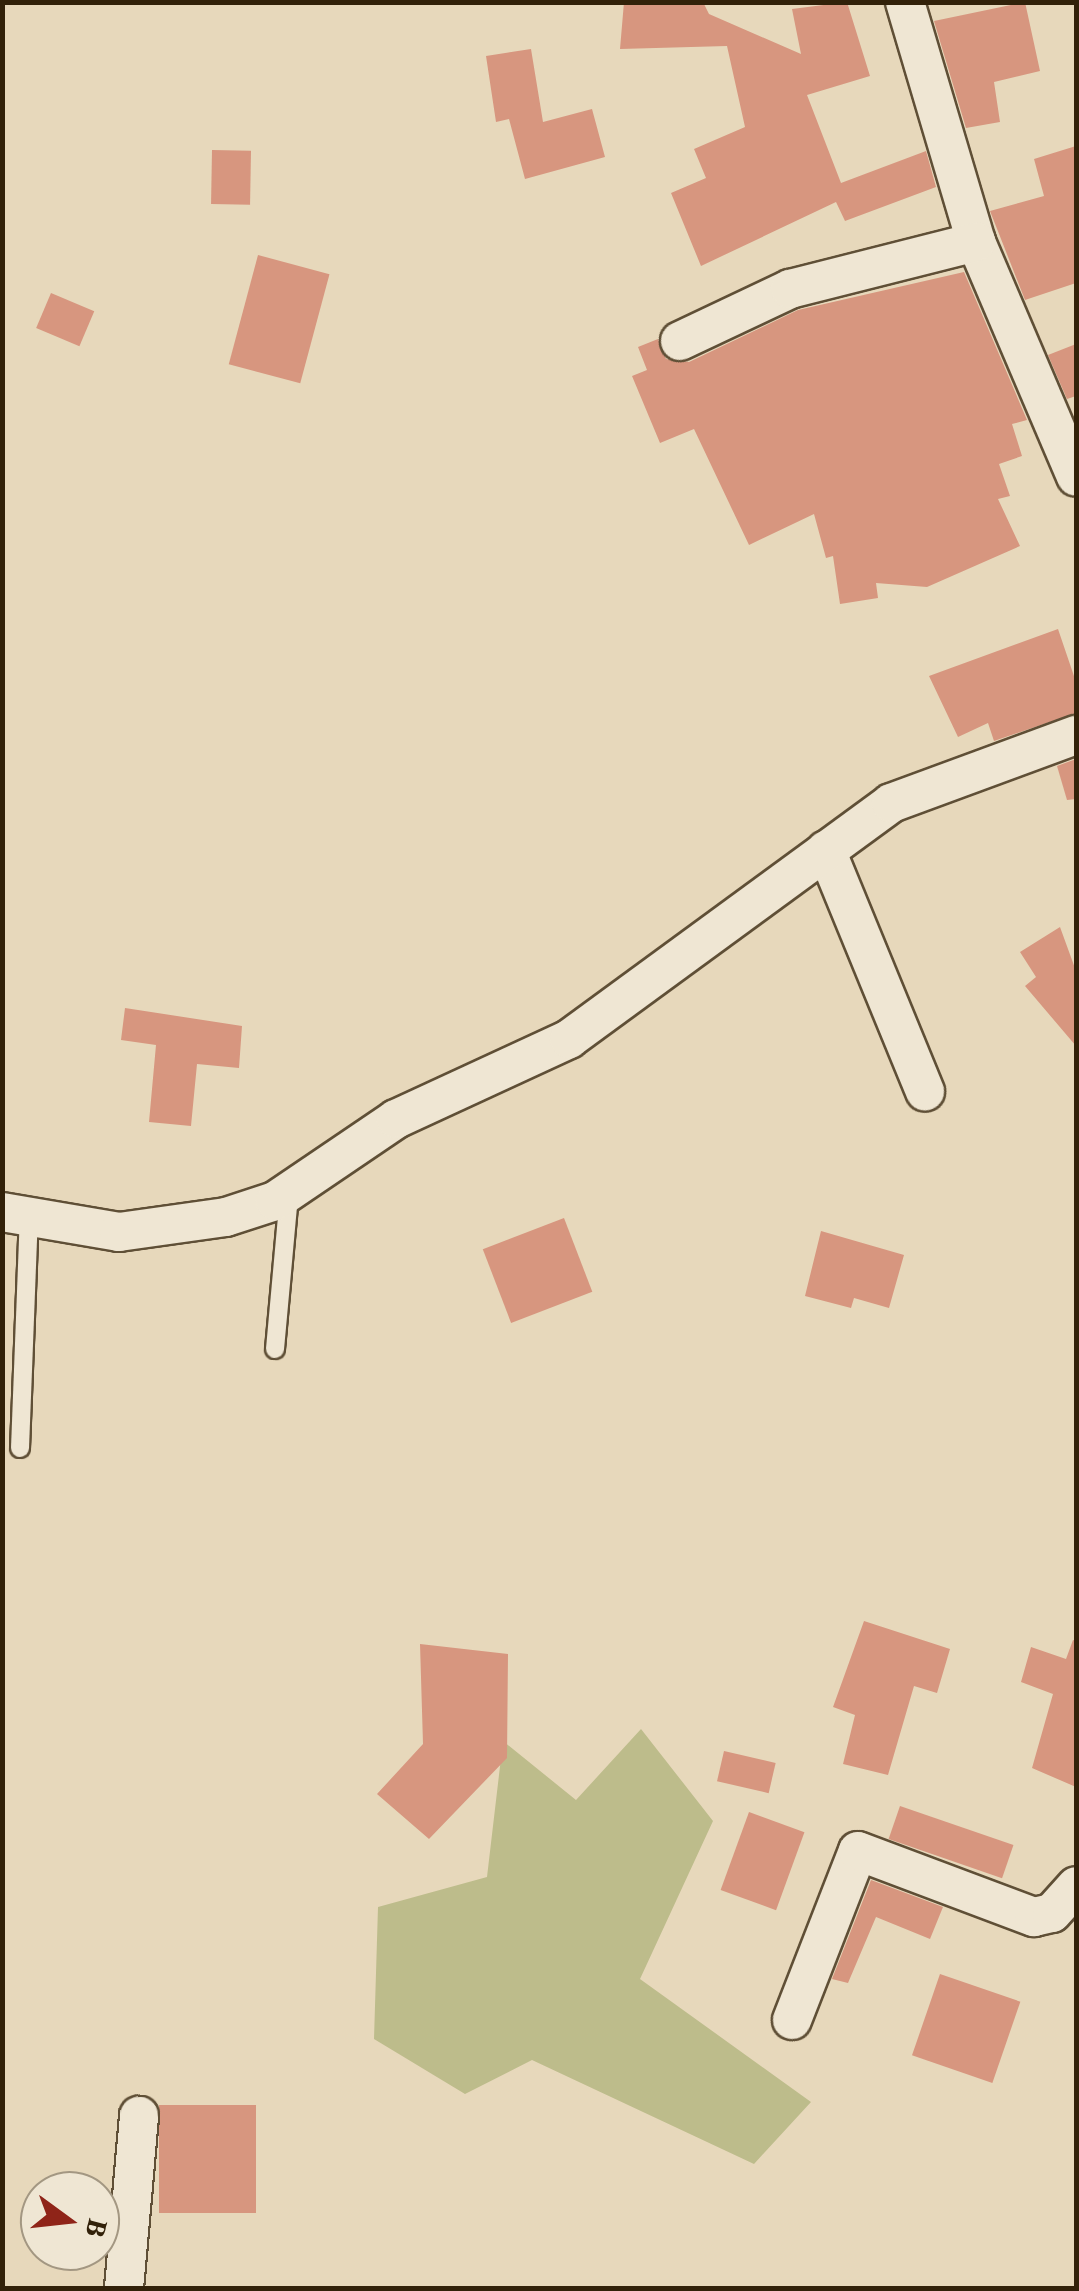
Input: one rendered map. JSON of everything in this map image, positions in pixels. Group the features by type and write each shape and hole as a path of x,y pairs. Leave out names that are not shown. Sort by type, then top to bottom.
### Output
{"street":[{"path":"905,2 976,242 1076,477"},
{"path":"680,341 790,289 976,242"},
{"path":"16,1214 119,1232 226,1217 289,1194 396,1119 569,1039 892,803 1076,735"},
{"path":"826,850 925,1091"},
{"path":"792,2020 858,1851 1034,1917 1052,1913 1076,1886"},
{"path":"124,2288 138,2116"}],"lane":[{"path":"275,1349 289,1194"},
{"path":"16,1214 20,1448"}],"shaded area":[{"path":"641,1729 713,1821 640,1979 811,2102 754,2164 532,2060 465,2094 374,2039 378,1907 487,1877 503,1741 576,1800"}],"building":[{"path":"624,2 703,2 709,14 801,54 792,9 847,2 870,76 807,95 841,183 926,151 936,187 845,221 836,202 701,266 671,193 706,178 694,149 745,127 727,46 620,49"},
{"path":"1025,2 1040,71 994,82 1000,122 966,128 934,21"},
{"path":"531,49 543,122 592,109 605,157 525,179 509,119 496,122 486,56"},
{"path":"1076,146 1076,283 1025,300 990,211 1044,196 1034,159"},
{"path":"212,150 251,151 250,205 211,204"},
{"path":"258,255 329,274 300,383 229,364"},
{"path":"964,272 1027,420 1012,424 1022,456 999,464 1010,496 998,499 1020,546 927,587 876,583 878,598 840,604 833,556 826,558 814,514 749,545 694,429 660,443 632,376 647,370 638,347 658,339 666,359 689,362 798,310"},
{"path":"51,293 94,311 79,346 36,328"},
{"path":"1076,344 1076,396 1067,399 1048,355"},
{"path":"1058,629 1076,682 1076,713 994,741 988,723 958,737 929,676"},
{"path":"1076,759 1076,799 1067,800 1057,766"},
{"path":"1060,927 1076,971 1076,1046 1025,986 1036,977 1020,952"},
{"path":"125,1008 242,1026 239,1068 197,1064 191,1126 149,1122 156,1045 121,1040"},
{"path":"564,1218 592,1292 511,1323 483,1249"},
{"path":"821,1231 904,1255 889,1308 854,1298 851,1308 805,1296"},
{"path":"864,1621 950,1649 937,1693 914,1686 888,1775 843,1764 855,1715 833,1707"},
{"path":"1073,1640 1076,1787 1032,1768 1053,1694 1021,1682 1031,1647 1066,1659"},
{"path":"420,1644 508,1654 507,1758 429,1839 377,1794 423,1744"},
{"path":"724,1751 776,1763 769,1793 717,1781"},
{"path":"900,1806 1013,1845 1002,1878 889,1839"},
{"path":"749,1812 804,1832 776,1910 721,1890"},
{"path":"871,1880 943,1907 930,1939 876,1917 848,1983 832,1979"},
{"path":"940,1974 1020,2002 992,2083 912,2055"},
{"path":"159,2105 256,2105 256,2213 159,2213"}]}
